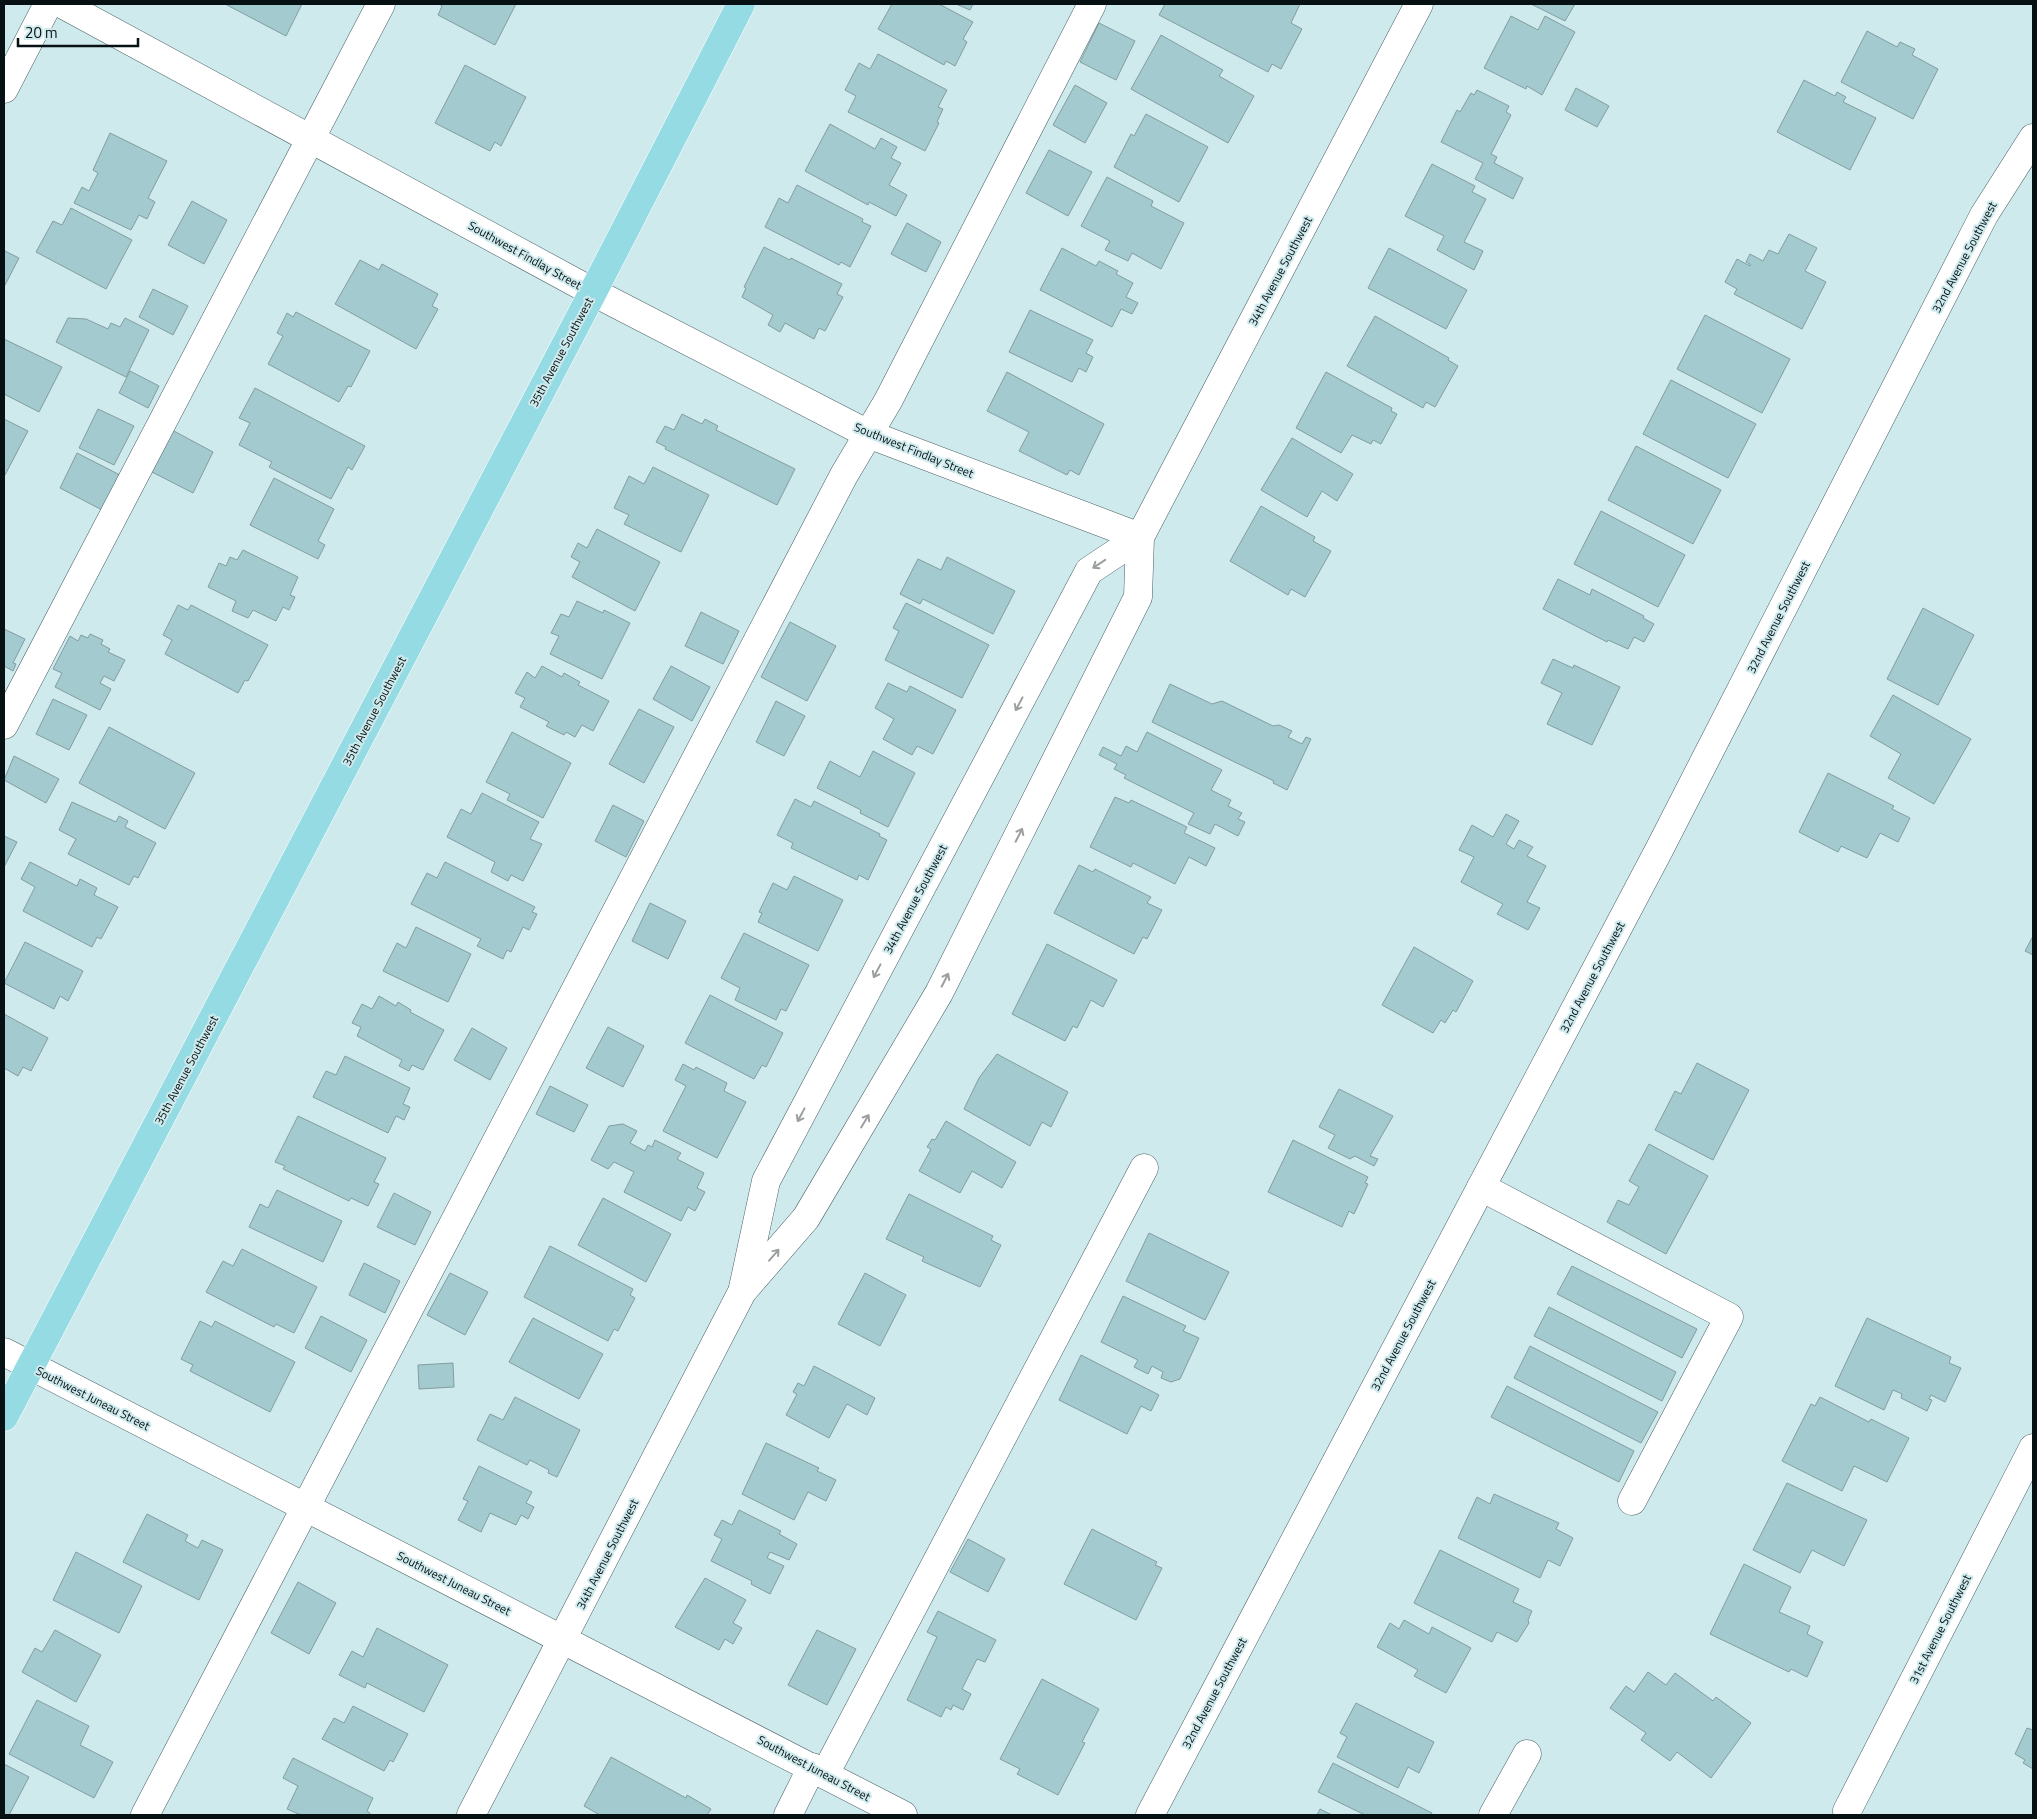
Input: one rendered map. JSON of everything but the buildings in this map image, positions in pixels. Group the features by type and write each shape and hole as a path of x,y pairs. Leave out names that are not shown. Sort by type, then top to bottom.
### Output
{"main road":[{"name":"35th Avenue Southwest","path":"4,1417 593,292 741,4"}],"street":[{"path":"4,89 48,4"},
{"name":"Southwest Findlay Street","path":"62,4 593,292 868,434 1140,537"},
{"path":"4,725 309,138 381,4"},
{"path":"145,1815 834,492 888,401 1092,4"},
{"name":"34th Avenue Southwest","path":"471,1815 742,1292 806,1218 939,993 1138,596 1140,537 1419,4"},
{"name":"32nd Avenue Southwest","path":"1150,1815 1664,839 1984,215 2033,138"},
{"name":"34th Avenue Southwest","path":"742,1292 766,1181 1089,571 1140,537"},
{"path":"788,1815 818,1770 1144,1168"},
{"path":"1481,1187 1729,1317 1632,1501"},
{"name":"Southwest Juneau Street","path":"4,1352 903,1815"},
{"name":"31st Avenue Southwest","path":"1847,1811 2033,1448"},
{"path":"1493,1815 1527,1754"}]}
